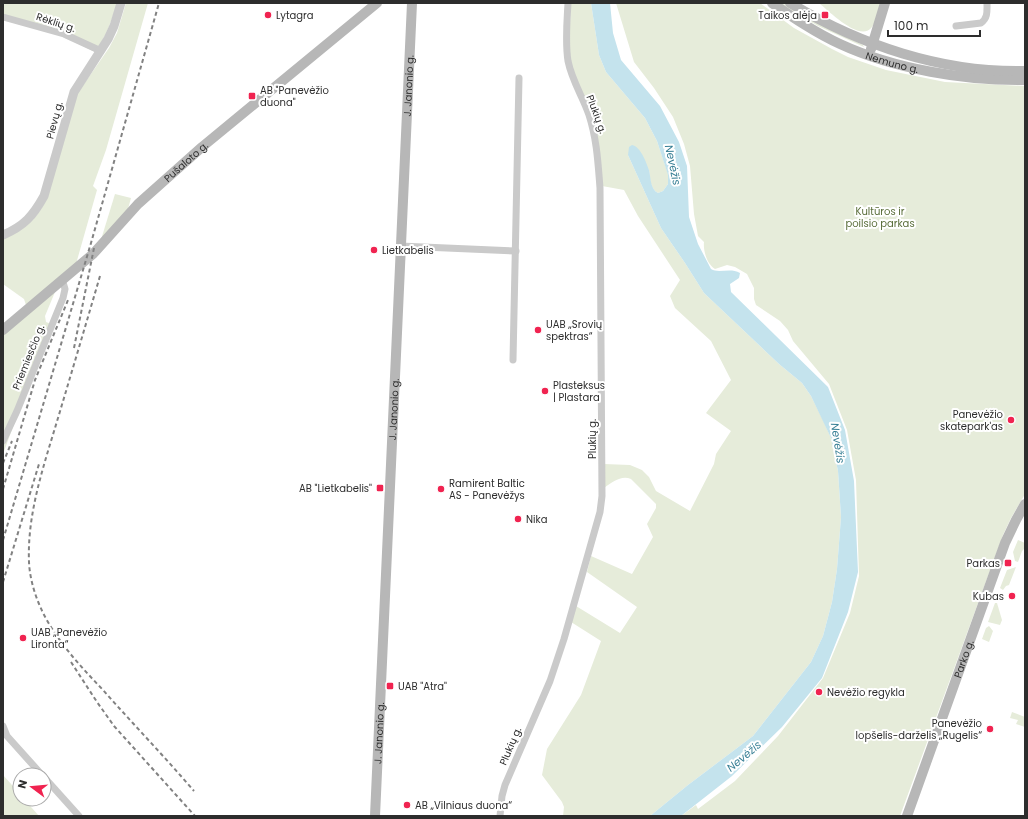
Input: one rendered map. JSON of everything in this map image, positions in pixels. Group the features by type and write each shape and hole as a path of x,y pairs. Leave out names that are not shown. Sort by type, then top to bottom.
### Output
{"main road":[{"name":"Pušaloto g.","path":"3,330 100,246 138,204 202,148 376,3"},
{"name":"J. Janonio g.","path":"375,816 412,3"},
{"name":"Nemuno g.","path":"772,3 828,37 869,55 949,75 1025,80"},
{"name":"Nemuno g.","path":"790,3 814,18 873,44 914,56 958,66 1025,71"},
{"path":"869,55 885,3"},
{"name":"Parko g.","path":"907,816 1005,543 1025,504"}],"street":[{"name":"Pievų g.","path":"3,235 12,231 28,220 37,209 44,196 74,92 108,39 114,26 121,3"},
{"name":"Plukių g.","path":"500,816 502,796 505,785 550,681 564,639 598,519 602,496 600,188 596,141 589,114 573,79 568,61 568,3"},
{"path":"956,26 981,23 984,21 988,13 987,3"},
{"name":"Rėklių g.","path":"3,17 64,34 100,52"},
{"path":"514,360 519,78"},
{"path":"400,246 516,251"},
{"name":"Priemiesčio g.","path":"3,441 17,411 63,298 64,288 62,280"},
{"path":"3,726 7,736 35,767"},
{"path":"52,786 79,816"}],"green space":[{"path":"3,3 117,3 103,40 95,52 60,35 3,20"},
{"path":"126,3 148,3 106,150 93,186 97,190 76,264 26,305 24,299 3,284 3,239 30,223 43,206 47,198 77,94 109,48 117,33"},
{"path":"571,3 591,3 599,55 606,72 645,118 657,141 668,174 668,184 663,191 658,193 653,189 649,170 628,155 661,228 704,293 779,364 802,383 811,396 831,438 838,471 841,517 837,569 832,602 823,636 811,662 753,736 650,816 563,816 564,807 562,802 542,775 547,749 581,695 601,641 571,622 576,606 620,633 637,607 587,572 591,556 632,574 653,537 647,524 656,508 656,504 631,479 624,478 614,481 604,488 604,464 630,465 642,470 649,477 656,491 690,511 714,464 716,454 731,431 706,413 731,380 711,341 675,308 670,296 680,280 638,216 624,190 602,186 598,139 575,79 570,60 569,46"},
{"name":"Kultūros ir poilsio parkas","path":"616,3 760,3 794,28 832,49 848,57 886,70 945,82 1025,86 1025,494 1003,535 900,816 681,816 696,805 698,809 735,781 778,736 823,678 850,613 859,576 856,480 847,430 829,384 793,341 788,330 780,321 756,305 754,299 754,288 747,274 735,267 727,265 715,269 708,261 705,253 704,242 698,236 694,214 690,166 684,144 673,117 654,88 634,62"},
{"path":"779,3 782,3 831,30 863,45 864,47 818,26"},
{"path":"819,3 880,3 874,25 867,31 860,31 845,24"},
{"path":"115,194 131,198 128,209 100,243"},
{"path":"55,292 45,316 46,322 54,325 3,454 3,335"},
{"path":"1018,540 1025,543 1025,548 1022,551 1018,562 1015,561 1013,552"},
{"path":"1016,567 1009,585 1003,590 1000,588 1007,570"},
{"path":"995,603 997,603 1002,620 1000,625 988,622"},
{"path":"989,626 993,631 989,642 982,639 986,628"},
{"path":"1012,712 1025,717 1025,727 1016,724 1018,720 1010,718"},
{"path":"3,775 12,785 12,807 31,807 39,816 3,816"}],"water":[{"name":"Nevėžis","path":"591,3 610,3 613,33 621,60 660,106 679,142 687,166 689,217 698,244 711,269 718,271 736,271 740,273 739,278 730,284 731,292 828,387 845,430 854,481 858,572 848,612 822,678 782,727 732,776 681,816 650,816 753,736 811,662 823,636 832,602 837,569 841,517 838,471 831,438 811,396 802,383 779,364 704,293 661,228 628,155 629,147 632,145 635,146 641,152 649,170 652,186 658,193 663,191 668,184 668,175 657,141 645,118 606,72 599,55"}],"railway":[{"path":"3,540 91,243 159,3"},
{"path":"74,348 94,248"},
{"path":"100,276 47,453 38,489 29,544 31,580 36,598 44,615 64,646 194,791"},
{"path":"3,489 35,380 68,300"},
{"path":"3,463 12,441"},
{"path":"3,582 39,464"},
{"path":"71,662 114,726 195,816"}],"place":[{"name":"Lytagra","path":"268,15"},
{"name":"Taikos alėja","path":"825,15"},
{"name":"AB \"Panevėžio duona\"","path":"252,96"},
{"name":"Lietkabelis","path":"374,250"},
{"name":"UAB „Srovių spektras“","path":"538,330"},
{"name":"Plasteksus | Plastara","path":"545,391"},
{"name":"Panevėžio skatepark'as","path":"1011,420"},
{"name":"AB \"Lietkabelis\"","path":"380,488"},
{"name":"Ramirent Baltic AS - Panevėžys","path":"441,489"},
{"name":"Nika","path":"518,519"},
{"name":"Parkas","path":"1008,563"},
{"name":"Kubas","path":"1012,596"},
{"name":"UAB „Panevėžio Lironta“","path":"23,638"},
{"name":"UAB \"Atra\"","path":"390,686"},
{"name":"Nevėžio regykla","path":"819,692"},
{"name":"Panevėžio lopšelis-darželis „Rugelis“","path":"990,729"},
{"name":"AB „Vilniaus duona“","path":"407,805"}]}
